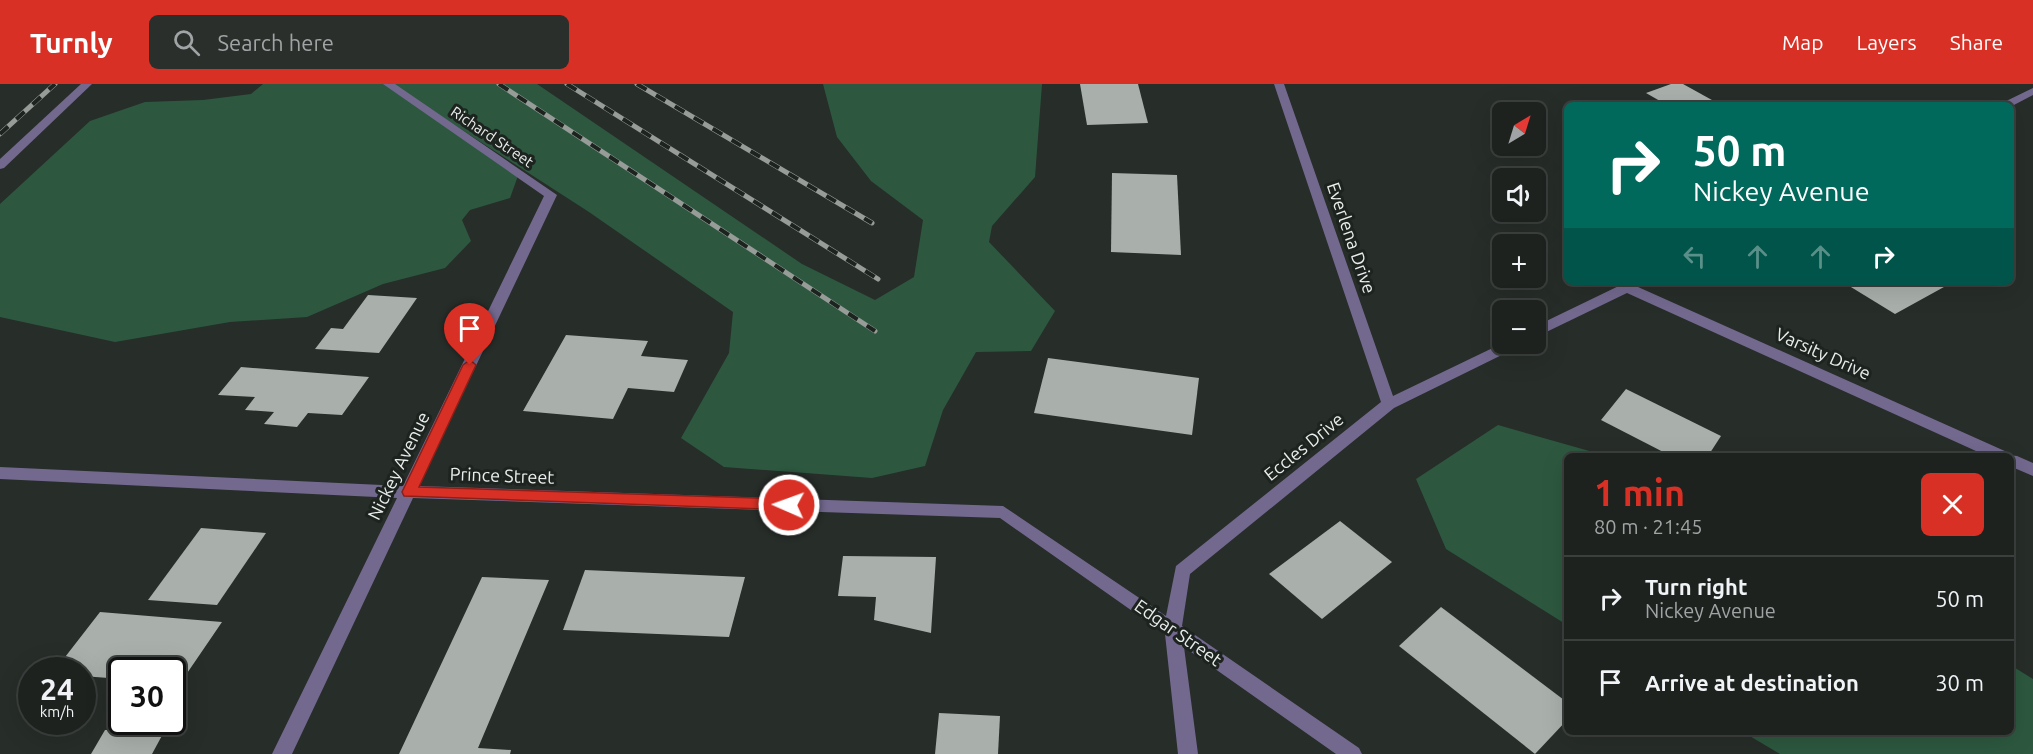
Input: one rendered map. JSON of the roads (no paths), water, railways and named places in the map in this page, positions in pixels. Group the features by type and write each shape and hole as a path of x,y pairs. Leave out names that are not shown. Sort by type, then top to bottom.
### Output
{"street":[{"path":"0,165 87,84"},
{"name":"Richard Street","path":"387,84 550,195"},
{"name":"Everlena Drive","path":"1279,84 1389,404"},
{"path":"2010,102 2033,91"},
{"name":"Nickey Avenue","path":"282,754 550,195"},
{"path":"1546,327 1633,285"},
{"name":"Varsity Drive","path":"1633,285 1996,453"},
{"name":"Eccles Drive","path":"1188,754 1173,629 1182,571 1389,404 1492,354"},
{"path":"2014,461 2033,470"},
{"name":"Prince Street","path":"0,473 409,492 1003,512"},
{"name":"Edgar Street","path":"1003,512 1352,754"}],"railway":[{"path":"0,134 55,84"},
{"path":"499,84 875,331"},
{"path":"567,84 878,279"},
{"path":"637,84 872,223"}]}
